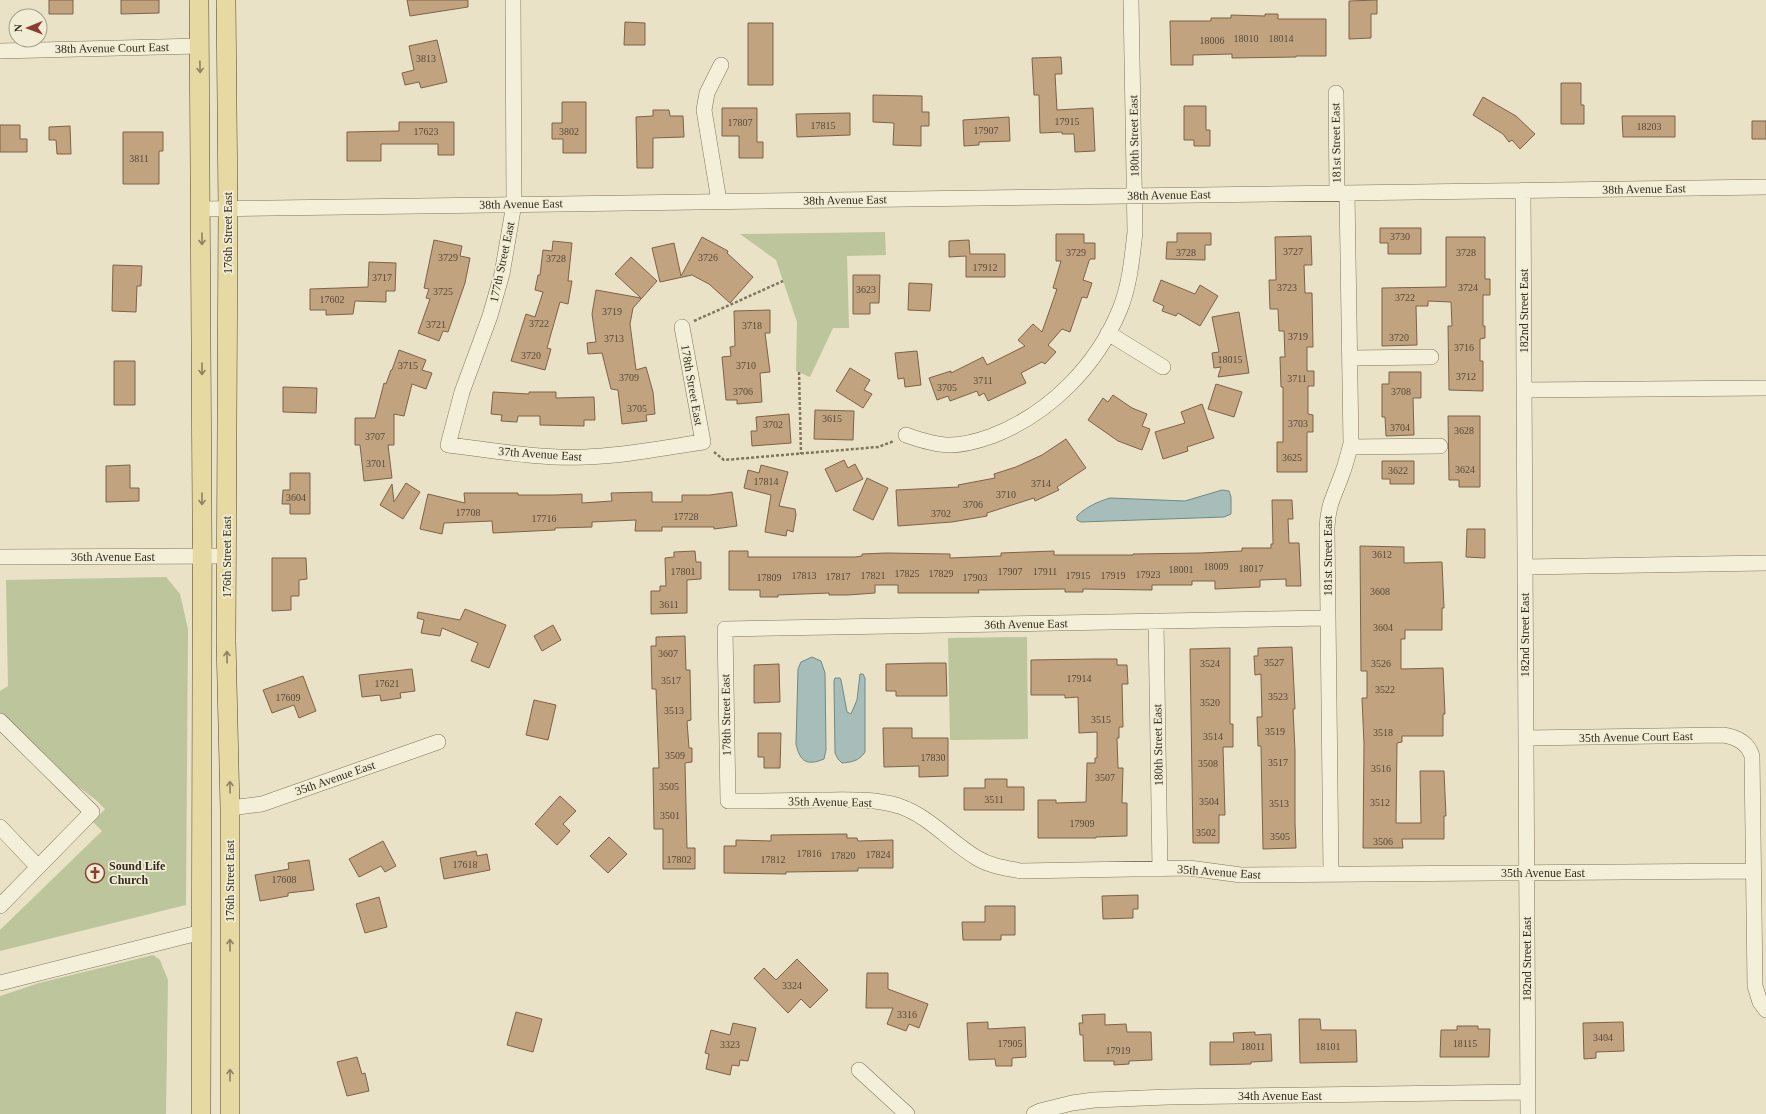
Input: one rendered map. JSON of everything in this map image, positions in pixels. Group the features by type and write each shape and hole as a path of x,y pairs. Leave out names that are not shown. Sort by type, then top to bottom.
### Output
{"main road":[{"name":"176th Street East","path":"199,0 202,209 201,1114"},
{"name":"176th Street East","path":"226,0 228,209 226,641 230,808 230,1114"}],"street":[{"name":"177th Street East","path":"448,445 462,392 490,316 502,274 514,204 513,0"},
{"name":"180th Street East","path":"906,435 920,440 950,445 978,441 1004,431 1054,400 1094,358 1108,333 1121,305 1131,270 1135,232 1131,0"},
{"name":"38th Avenue Court East","path":"0,51 199,46"},
{"path":"720,202 704,110 707,93 721,66"},
{"name":"181st Street East","path":"1331,874 1328,512 1332,498 1342,475 1350,447 1350,358 1336,93"},
{"name":"38th Avenue East","path":"202,209 1766,187"},
{"name":"182nd Street East","path":"1523,190 1528,1114"},
{"name":"178th Street East","path":"682,327 703,442"},
{"path":"1108,333 1163,367"},
{"path":"1350,358 1431,357"},
{"path":"1524,390 1766,388"},
{"name":"37th Avenue East","path":"448,445 563,457 586,457 617,455 703,442"},
{"path":"1350,447 1440,446"},
{"name":"36th Avenue East","path":"0,557 227,556"},
{"path":"1525,566 1766,563"},
{"name":"36th Avenue East","path":"725,629 1328,618"},
{"name":"180th Street East","path":"1156,621 1160,869"},
{"name":"178th Street East","path":"725,629 728,801"},
{"path":"0,721 92,812 0,906"},
{"name":"35th Avenue Court East","path":"1526,738 1723,735 1745,743 1752,756 1754,871"},
{"name":"35th Avenue East","path":"230,808 262,804 438,742"},
{"name":"35th Avenue East","path":"728,801 852,800 898,806 918,815 956,844 979,859 999,867 1021,871 1189,868 1241,875 1754,871"},
{"path":"0,827 38,867"},
{"path":"1754,871 1755,986 1760,1002 1766,1010"},
{"path":"0,983 202,932"},
{"path":"859,1070 907,1114"},
{"name":"34th Avenue East","path":"1034,1114 1040,1111 1072,1103 1094,1100 1168,1097 1527,1092"}],"path":[{"path":"682,327 783,281"},
{"path":"799,372 801,454"},
{"path":"703,442 724,460 878,447 906,435"}],"green space":[{"path":"885,232 886,255 847,256 849,328 833,328 810,377 796,371 797,322 776,260 740,234"},
{"path":"166,577 180,594 188,629 186,905 0,951 0,930 102,831 93,822 105,809 96,800 68,779 0,713 0,691 8,686 6,580"},
{"path":"1027,637 1028,739 950,740 948,638"},
{"path":"153,955 160,960 168,980 166,1114 0,1114 0,996 39,983"}],"water":[{"path":"1222,490 1229,491 1231,497 1231,514 1224,517 1081,522 1077,520 1077,516 1088,507 1110,498 1185,501"},
{"path":"812,657 821,661 825,673 826,750 824,759 809,762 802,759 796,744 798,669 801,662"},
{"path":"860,674 863,674 865,678 865,752 855,760 842,763 835,753 834,681 835,678 840,678 847,712 851,714 857,700"}],"building":[{"path":"49,0 73,0 73,14 49,14"},
{"path":"121,0 159,0 159,13 121,14"},
{"path":"407,0 468,0 468,7 410,16"},
{"path":"1377,0 1377,14 1371,14 1371,38 1349,39 1349,1"},
{"path":"1265,14 1278,14 1278,19 1326,19 1326,56 1232,58 1232,54 1193,55 1193,65 1171,65 1170,21 1211,21 1211,18 1231,18 1231,15 1265,16"},
{"path":"625,22 645,23 645,45 624,45"},
{"path":"748,23 773,23 773,85 748,85"},
{"path":"437,40 447,82 421,88 419,82 405,85 402,73 414,70 409,46"},
{"path":"1061,57 1062,74 1055,74 1057,110 1093,108 1095,151 1075,152 1074,134 1062,134 1062,132 1040,133 1039,95 1034,95 1032,58"},
{"path":"1561,83 1581,83 1581,105 1584,105 1584,124 1561,124"},
{"path":"873,95 922,96 922,112 929,112 929,126 921,126 921,146 893,145 894,123 873,122"},
{"path":"1483,97 1516,116 1535,134 1520,149 1512,140 1509,142 1503,134 1473,115"},
{"path":"562,102 586,102 586,153 563,153 563,139 552,139 552,123 562,123"},
{"path":"1184,106 1206,106 1206,130 1210,130 1210,146 1194,146 1194,140 1184,140"},
{"path":"722,108 757,108 757,142 763,142 763,158 739,158 739,136 722,136"},
{"path":"653,110 669,110 670,116 683,116 684,137 653,138 653,168 637,168 636,117 653,116"},
{"path":"850,113 850,135 797,137 796,114"},
{"path":"1622,116 1675,116 1675,137 1623,137"},
{"path":"1009,117 1010,141 979,142 979,145 964,146 963,120"},
{"path":"1752,121 1766,121 1766,139 1752,139"},
{"path":"399,122 454,122 454,155 438,155 438,144 381,144 381,161 347,161 347,132 399,131"},
{"path":"0,125 20,125 20,139 27,139 27,152 0,152"},
{"path":"70,126 71,154 57,154 56,140 49,140 49,127"},
{"path":"123,132 163,132 163,151 159,151 159,184 123,184"},
{"path":"1380,228 1421,228 1421,254 1388,254 1388,243 1380,243"},
{"path":"1177,233 1211,233 1211,245 1205,245 1205,260 1166,259 1167,242 1177,242"},
{"path":"1056,234 1084,234 1084,243 1095,243 1095,259 1090,259 1083,280 1092,283 1087,298 1082,297 1070,332 1062,329 1048,345 1056,352 1045,364 1042,362 1021,373 1026,383 988,401 984,393 979,396 977,391 950,401 948,396 937,400 929,378 951,371 951,373 983,357 987,365 1025,346 1018,340 1033,324 1042,332 1057,289 1053,288 1061,261 1056,261"},
{"path":"1311,236 1312,265 1304,265 1305,293 1312,293 1313,347 1307,347 1307,371 1314,371 1314,386 1308,386 1308,414 1313,415 1313,432 1307,432 1307,472 1277,472 1277,442 1283,442 1283,387 1281,387 1280,357 1285,357 1284,331 1279,331 1278,309 1270,309 1269,280 1276,280 1275,237"},
{"path":"702,237 728,251 727,253 753,277 730,303 709,284 692,275 660,282 652,248 674,243 681,276"},
{"path":"1446,237 1485,237 1485,279 1490,279 1490,295 1483,295 1483,326 1485,326 1485,338 1480,339 1480,361 1483,361 1483,391 1449,390 1448,326 1452,326 1451,302 1428,301 1428,306 1416,306 1417,345 1382,346 1382,288 1446,287"},
{"path":"434,240 462,246 460,256 470,258 465,283 448,332 443,331 439,341 418,333 430,299 426,298 429,289 424,288"},
{"path":"969,240 970,254 1005,254 1005,277 966,277 966,256 949,257 949,241"},
{"path":"553,241 572,243 568,281 572,281 568,304 560,302 547,348 551,349 545,370 511,361 526,314 535,317 543,292 535,290 538,275 540,275 543,250 552,251"},
{"path":"631,257 657,281 633,308 630,324 636,370 646,367 653,392 655,414 646,415 647,421 622,424 618,390 611,389 602,353 588,354 587,343 596,342 592,314 596,290 641,298 615,274"},
{"path":"369,262 396,263 395,291 386,291 386,302 355,301 353,314 326,315 326,310 310,310 310,289 368,287"},
{"path":"113,265 142,266 141,286 137,286 136,312 112,311"},
{"path":"853,275 880,275 879,303 870,303 870,314 853,314"},
{"path":"1161,280 1195,294 1200,285 1218,296 1200,326 1178,313 1176,316 1162,311 1164,306 1153,301"},
{"path":"909,283 932,284 930,311 908,310"},
{"path":"770,310 770,333 765,333 770,372 760,373 762,402 737,404 737,400 726,400 722,357 731,356 730,347 735,346 734,311"},
{"path":"1239,312 1249,373 1218,377 1221,367 1214,368 1212,353 1219,352 1212,317"},
{"path":"399,350 426,360 422,370 432,373 426,389 412,384 404,416 394,414 394,445 388,445 392,478 364,481 360,445 355,445 355,418 375,418 384,383 386,384"},
{"path":"917,351 921,385 905,387 904,378 898,379 895,353"},
{"path":"114,361 135,361 135,405 114,405"},
{"path":"850,368 870,380 864,390 872,394 863,408 836,391"},
{"path":"1389,372 1421,372 1421,398 1413,398 1414,435 1386,436 1385,417 1382,417 1382,384 1389,384"},
{"path":"1216,384 1242,392 1234,417 1208,409"},
{"path":"283,387 317,388 316,413 283,412"},
{"path":"493,392 529,394 529,392 556,392 556,398 594,397 595,420 584,420 584,426 540,425 540,416 518,416 517,422 501,421 502,415 491,414"},
{"path":"1113,395 1132,408 1147,414 1142,426 1150,429 1142,450 1118,441 1088,420 1103,398 1108,402"},
{"path":"1202,404 1214,438 1187,447 1188,451 1163,459 1155,432 1185,423 1181,412"},
{"path":"815,410 854,411 853,440 814,439"},
{"path":"789,414 791,443 752,446 751,431 757,431 756,417"},
{"path":"1448,416 1480,416 1480,487 1459,487 1459,480 1449,480"},
{"path":"1066,439 1086,468 1057,487 1059,490 1035,501 1034,498 987,513 987,516 952,522 898,526 896,490 959,487 958,485 995,478 994,474 1016,467 1042,455"},
{"path":"844,460 848,468 855,464 863,479 836,492 825,469"},
{"path":"1382,461 1414,461 1414,484 1390,484 1390,479 1382,479"},
{"path":"130,465 130,488 139,488 139,501 106,502 106,466"},
{"path":"761,465 788,472 779,506 795,509 796,515 793,532 787,530 786,536 765,532 771,495 744,488 748,470 759,473"},
{"path":"290,473 310,473 310,514 290,514 290,504 282,504 283,490 290,490"},
{"path":"867,478 888,488 873,520 853,510"},
{"path":"406,483 420,492 403,519 380,505 392,484 394,502"},
{"path":"652,492 652,502 682,502 682,495 710,495 732,492 737,526 714,529 714,527 662,527 662,531 635,531 636,520 592,522 592,527 555,528 555,530 493,533 492,521 444,523 442,534 420,529 428,494 465,503 464,493 518,493 518,495 582,494 582,503 612,501 611,493"},
{"path":"1272,500 1292,500 1293,519 1288,519 1289,543 1299,543 1301,586 1286,586 1286,579 1260,580 1260,587 1215,589 1215,581 1192,581 1192,585 1152,585 1152,590 1083,589 1083,592 1065,592 1065,589 978,590 979,593 898,593 898,585 875,585 875,593 848,595 829,595 829,593 778,595 778,597 760,597 760,590 729,590 729,551 748,551 748,557 855,557 862,556 862,554 886,553 950,554 950,558 1001,556 1001,553 1054,551 1054,555 1133,555 1242,551 1242,548 1271,548 1271,544 1273,544"},
{"path":"1467,529 1485,529 1485,558 1466,557"},
{"path":"1360,546 1404,547 1404,563 1442,562 1444,608 1442,608 1442,630 1405,630 1405,639 1401,639 1401,669 1443,668 1445,714 1443,714 1443,736 1402,736 1402,742 1397,743 1396,823 1421,823 1420,771 1444,771 1446,816 1444,816 1444,839 1402,839 1403,848 1363,848 1364,744 1362,698 1367,698 1367,671 1361,671"},
{"path":"695,551 696,562 701,562 701,579 687,580 687,613 651,614 651,591 660,591 660,586 666,586 665,558 674,557 674,552"},
{"path":"272,558 306,558 307,579 299,580 299,596 291,596 291,610 272,611"},
{"path":"465,609 506,625 489,668 471,661 478,643 442,628 440,636 421,633 424,620 417,618 418,612 460,620"},
{"path":"553,625 561,640 542,651 534,636"},
{"path":"685,636 686,670 690,670 691,720 687,721 689,748 692,748 692,762 685,763 687,848 695,848 695,869 663,869 663,829 654,829 653,768 659,768 656,689 652,689 651,646 656,646 656,637"},
{"path":"1292,647 1295,709 1293,709 1296,848 1263,849 1261,746 1258,746 1257,717 1262,717 1261,674 1255,675 1254,656 1258,656 1258,648"},
{"path":"1230,648 1230,724 1233,724 1233,747 1223,747 1225,815 1219,815 1219,843 1193,843 1190,649"},
{"path":"1117,659 1117,665 1127,665 1128,684 1122,684 1123,727 1119,727 1119,738 1117,738 1118,768 1123,768 1122,803 1127,803 1127,836 1096,838 1038,838 1038,800 1056,800 1056,803 1086,802 1087,763 1095,763 1095,758 1097,758 1097,732 1079,733 1078,697 1065,698 1065,695 1031,695 1031,660"},
{"path":"946,663 947,696 896,696 896,691 886,691 886,664"},
{"path":"779,664 780,702 754,703 754,665"},
{"path":"412,669 415,691 400,693 401,698 381,701 380,695 362,697 359,675"},
{"path":"303,676 316,711 299,718 294,705 272,713 263,690"},
{"path":"534,700 556,705 548,740 526,735"},
{"path":"883,728 912,728 912,738 948,738 948,776 919,777 919,766 884,767"},
{"path":"758,733 781,733 780,768 764,768 764,757 758,757"},
{"path":"985,779 1007,779 1007,787 1024,787 1024,810 964,810 964,788 985,788"},
{"path":"560,796 576,811 563,824 570,831 557,845 535,824"},
{"path":"847,834 847,838 857,838 858,841 893,840 893,868 858,868 858,871 786,872 786,874 724,873 724,846 736,846 736,840 771,841 771,835"},
{"path":"609,837 627,854 608,873 590,856"},
{"path":"383,841 396,866 385,872 381,866 359,877 349,859"},
{"path":"476,851 477,856 487,854 490,870 444,879 440,858"},
{"path":"309,860 314,890 288,893 288,896 260,901 255,875 289,869 288,863"},
{"path":"1138,895 1138,909 1133,909 1133,918 1103,919 1102,896"},
{"path":"379,897 387,927 365,933 356,904"},
{"path":"985,906 1015,906 1015,935 1001,935 1001,940 963,940 962,922 985,922"},
{"path":"797,959 828,990 810,1008 801,999 788,1013 754,978 764,968 776,980"},
{"path":"867,973 888,973 888,989 928,1004 919,1028 909,1024 906,1031 887,1024 893,1008 866,1008"},
{"path":"516,1012 542,1019 533,1052 507,1045"},
{"path":"1105,1014 1105,1025 1126,1024 1127,1032 1151,1032 1152,1060 1129,1061 1129,1064 1114,1065 1114,1061 1084,1061 1083,1035 1080,1035 1079,1023 1083,1023 1082,1015"},
{"path":"1299,1019 1320,1019 1321,1030 1356,1030 1357,1062 1300,1063"},
{"path":"988,1022 988,1029 1025,1027 1026,1057 1012,1058 1012,1066 996,1066 995,1059 969,1060 967,1023"},
{"path":"1623,1022 1624,1051 1596,1052 1596,1058 1584,1059 1583,1023"},
{"path":"733,1023 756,1028 748,1061 740,1060 739,1066 732,1065 730,1075 706,1069 709,1054 705,1053 711,1030 730,1035"},
{"path":"1457,1026 1478,1026 1478,1029 1490,1029 1489,1057 1440,1057 1441,1030 1457,1030"},
{"path":"1255,1032 1255,1035 1271,1034 1272,1061 1251,1062 1251,1064 1210,1065 1210,1042 1234,1042 1233,1033"},
{"path":"357,1057 362,1074 365,1073 369,1091 347,1096 337,1062"}],"place":[{"name":"Sound Life Church","path":"95,873"}]}
